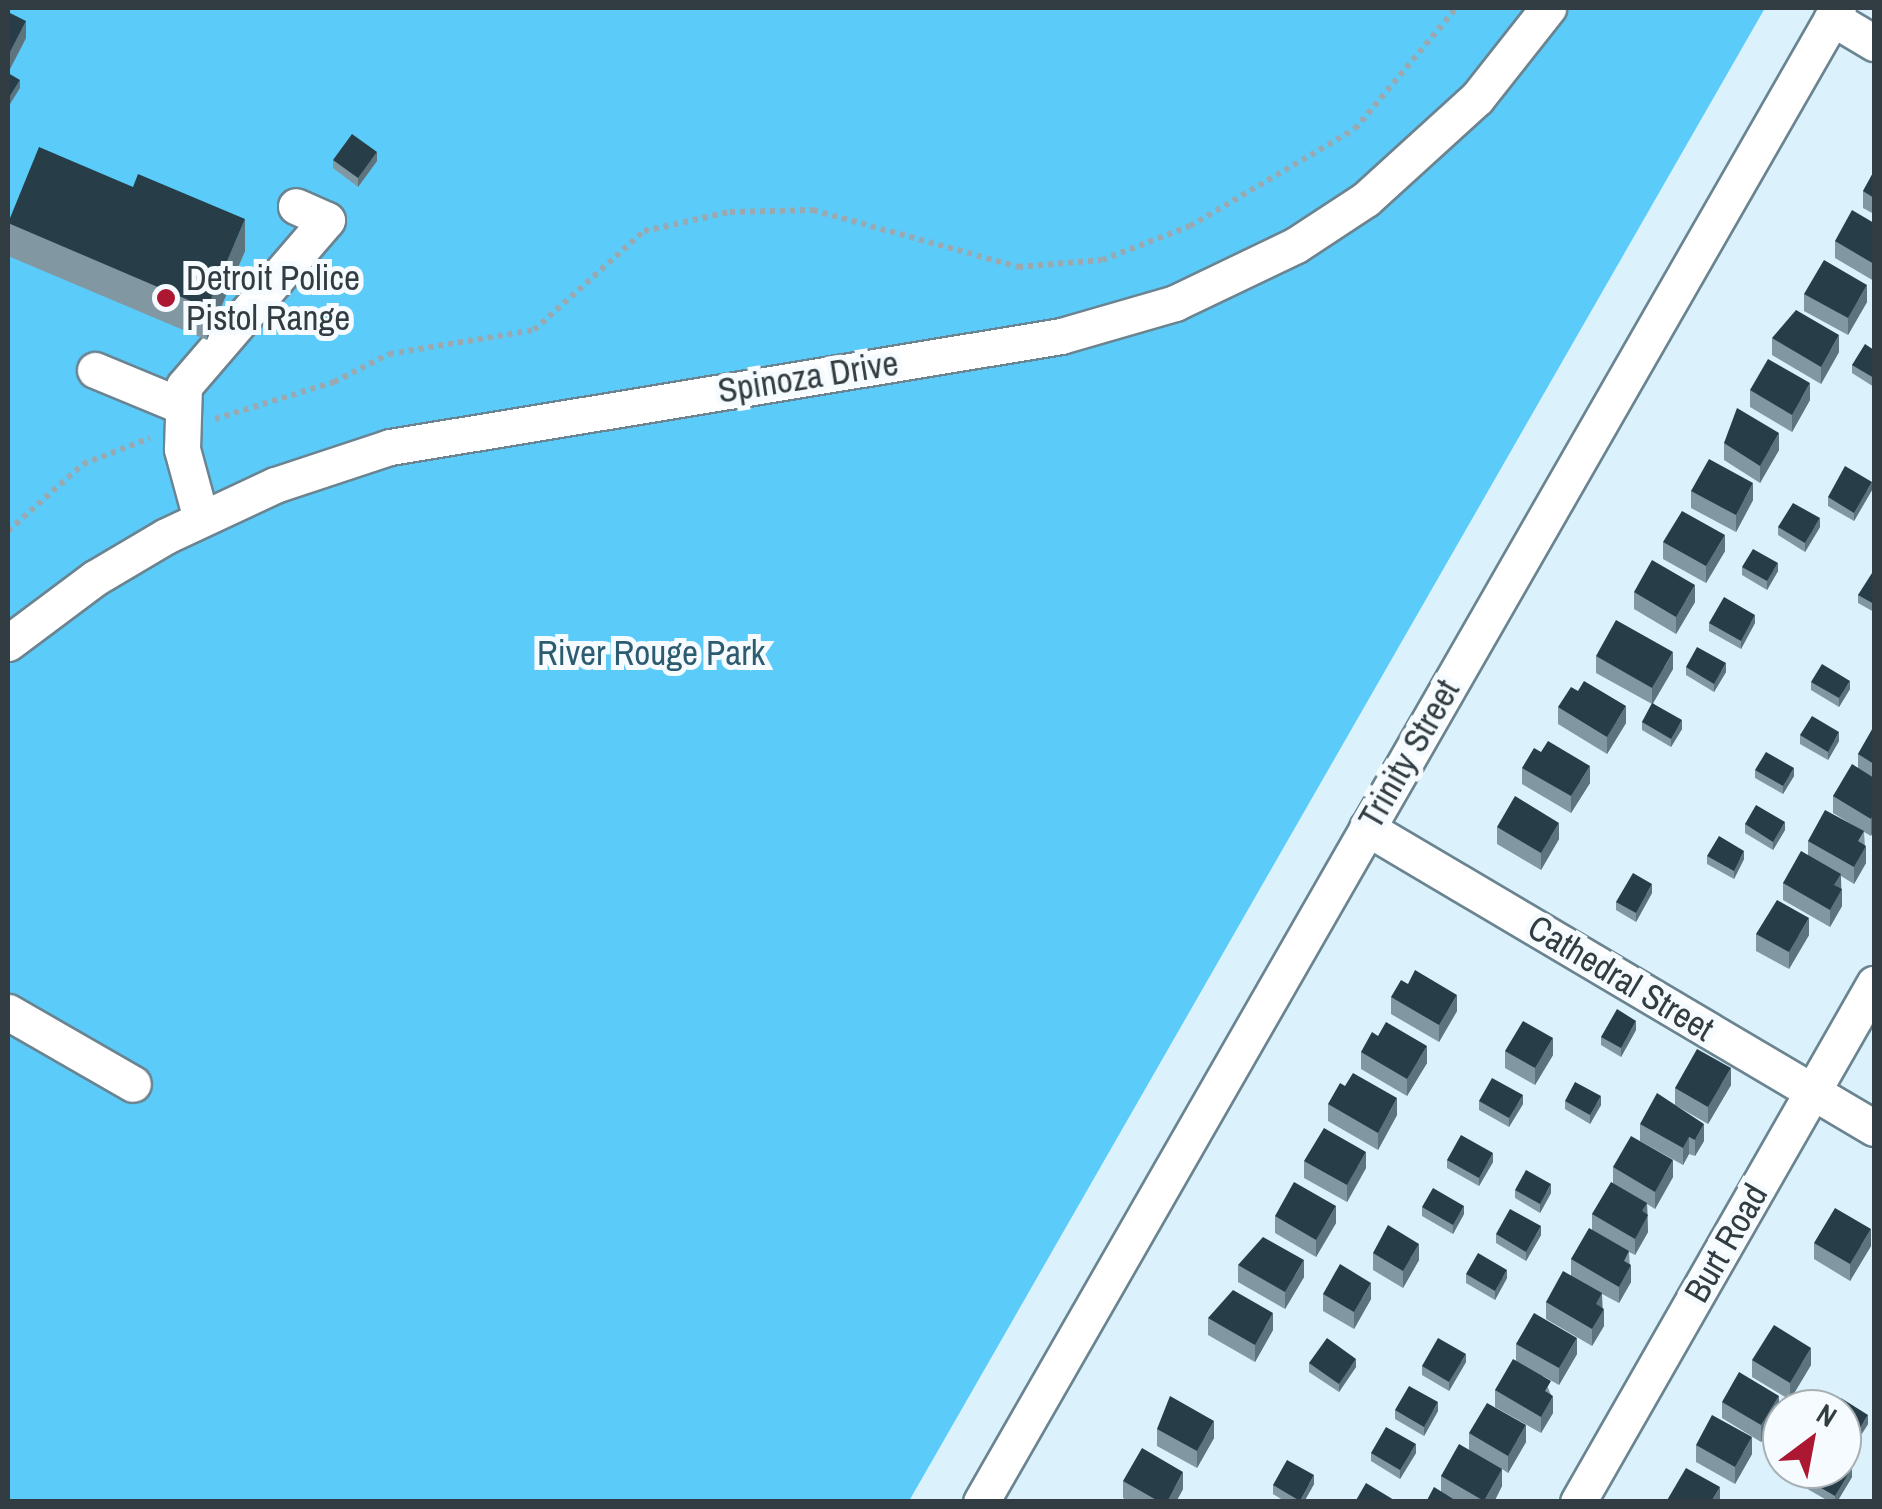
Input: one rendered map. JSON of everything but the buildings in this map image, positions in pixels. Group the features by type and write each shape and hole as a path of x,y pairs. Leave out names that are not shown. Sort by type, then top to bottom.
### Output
{"street":[{"name":"Spinoza Drive","path":"8,643 95,578 201,519 332,464 449,432 1042,339 1176,302 1296,245 1379,188 1477,98 1548,8"},
{"path":"1835,13 1874,43"},
{"name":"Trinity Street","path":"981,1502 1835,13"},
{"path":"201,519 181,418 184,386 327,220 296,206"},
{"path":"95,370 181,418"},
{"name":"Cathedral Street","path":"1367,828 1874,1128"},
{"name":"Burt Road","path":"1578,1502 1874,984"},
{"path":"8,1012 132,1084"}],"path":[{"path":"8,532 84,464 181,418 334,382 389,354 534,330 644,230 730,212 814,210 1018,267 1102,260 1190,226 1355,129 1456,8"}],"green space":[{"name":"River Rouge Park","path":"8,8 1765,8 909,1501 8,1502"}],"place":[{"name":"Detroit Police Pistol Range","path":"166,298"}]}
